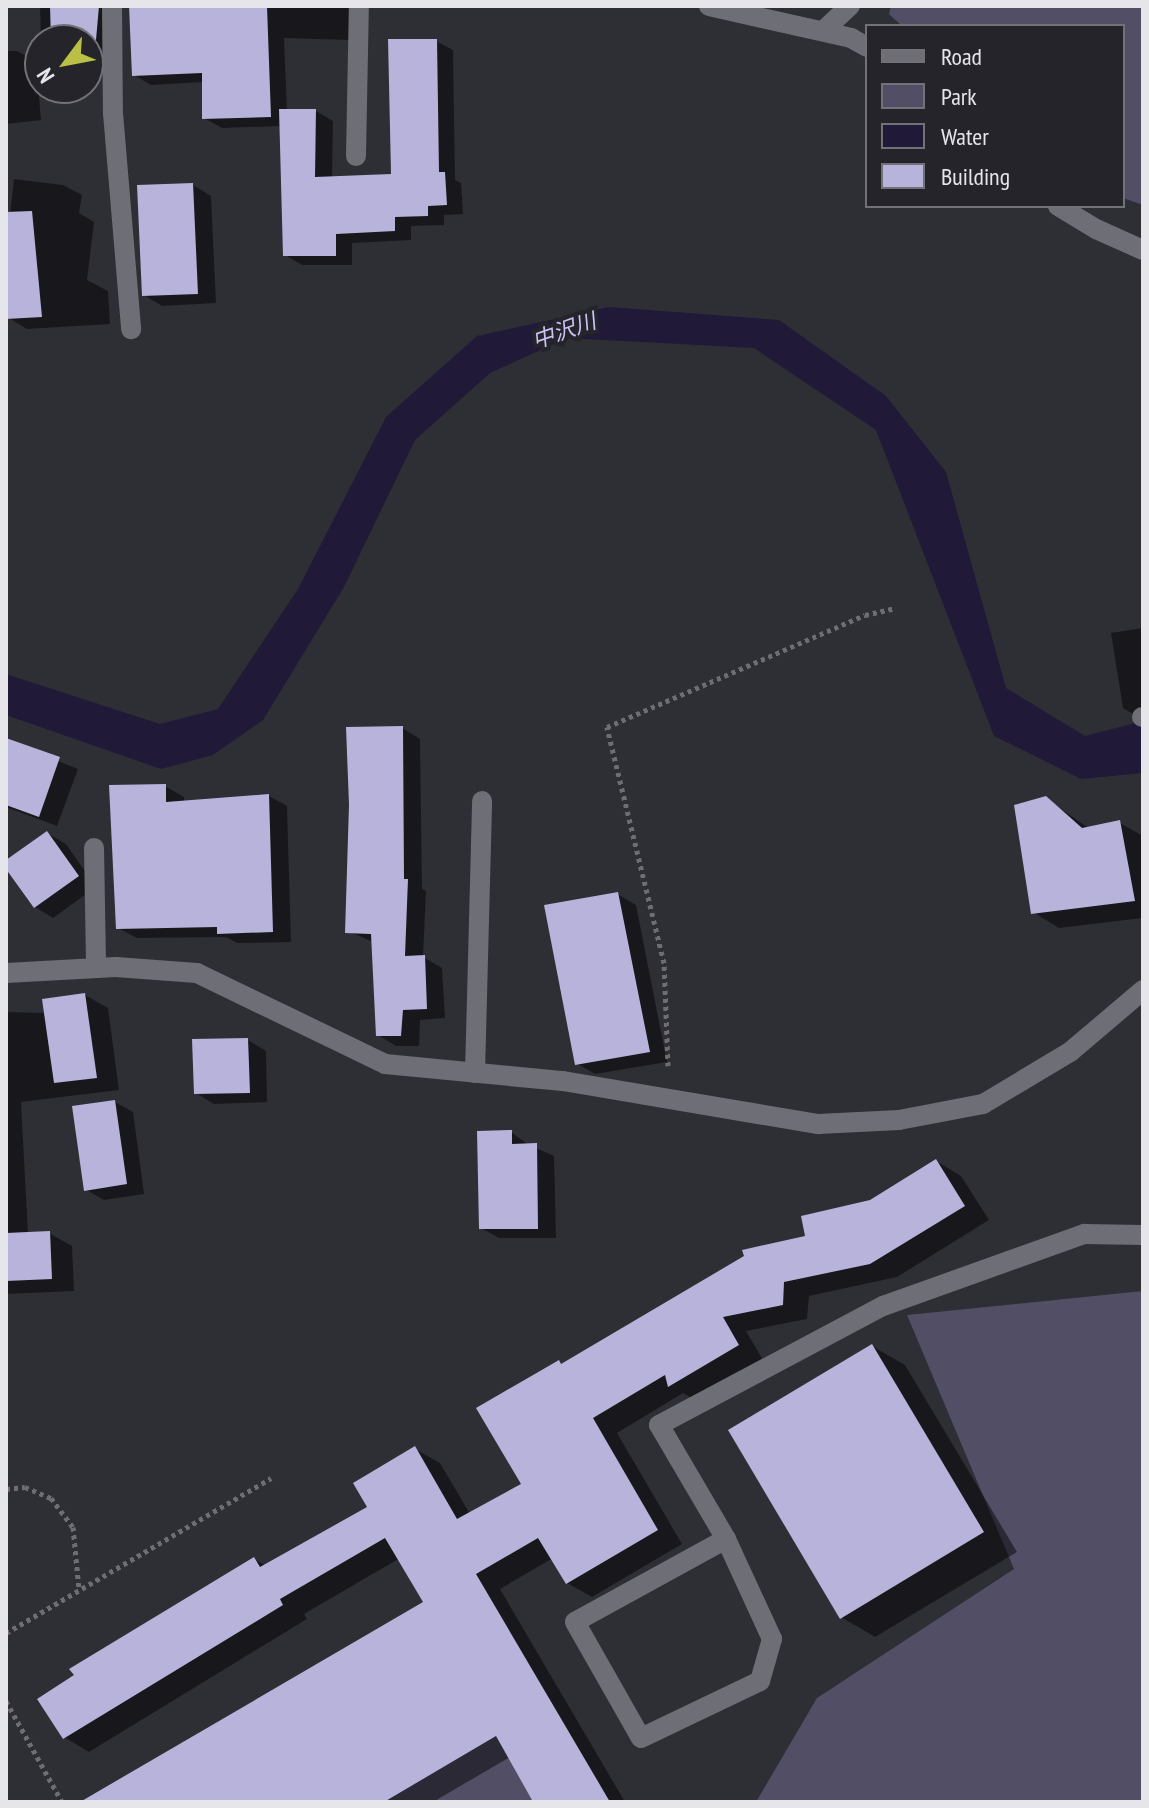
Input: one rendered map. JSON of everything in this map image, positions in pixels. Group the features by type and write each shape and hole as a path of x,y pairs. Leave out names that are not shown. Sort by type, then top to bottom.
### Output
{"street":[{"path":"112,6 113,113 131,329"},
{"path":"356,156 359,6"},
{"path":"709,6 851,38 865,46"},
{"path":"823,31 850,6"},
{"path":"1061,208 1096,229 1143,250"},
{"path":"475,1073 482,801"},
{"path":"94,848 96,967"},
{"path":"6,973 96,967 197,973 385,1064 563,1081 818,1124 899,1120 983,1104 1070,1052 1143,990"},
{"path":"726,1539 575,1622 641,1738 760,1681 772,1639 726,1539 659,1425 883,1306 1084,1234 1143,1235"}],"path":[{"path":"669,1099 664,963 607,727 865,615 892,609"},
{"path":"6,1633 271,1478"},
{"path":"6,1489 25,1487 51,1498 73,1527 79,1589"},
{"path":"6,1701 62,1802"}],"green space":[{"path":"891,6 1143,6 1143,205 1125,199 1125,24 900,24 889,14"},
{"path":"1143,1291 1143,1802 756,1802 817,1698 1014,1569 907,1315"},
{"path":"496,1736 533,1802 384,1802"}],"water":[{"name":"中沢川","path":"609,307 779,320 886,396 946,472 1006,688 1085,736 1143,721 1143,773 1081,779 994,736 876,430 754,348 567,338 490,373 415,440 344,587 263,720 213,755 161,769 6,715 6,674 160,724 218,709 298,589 386,417 477,336"}],"building":[{"path":"50,6 99,6 97,24 51,24"},
{"path":"129,6 267,6 271,117 202,119 202,73 132,76"},
{"path":"388,39 437,39 439,172 445,172 447,205 428,206 428,216 395,217 395,231 336,234 336,256 283,256 279,109 316,109 315,177 391,174"},
{"path":"193,183 198,294 142,296 137,185"},
{"path":"32,211 42,317 6,319 6,212"},
{"path":"403,726 404,879 408,879 405,956 425,955 427,1009 403,1010 401,1036 376,1036 371,934 345,933 349,805 346,727"},
{"path":"6,738 60,757 39,817 6,805"},
{"path":"166,784 166,802 269,794 273,932 217,934 217,927 116,929 109,785"},
{"path":"1046,796 1082,828 1120,820 1135,901 1031,914 1014,805"},
{"path":"47,831 79,876 34,908 6,869 6,860"},
{"path":"618,892 650,1052 575,1065 544,905"},
{"path":"85,993 97,1078 54,1083 42,999"},
{"path":"248,1038 250,1093 194,1094 192,1039"},
{"path":"115,1100 127,1184 84,1191 72,1106"},
{"path":"512,1130 512,1144 537,1143 538,1229 479,1229 477,1131"},
{"path":"936,1159 965,1206 870,1264 784,1282 783,1305 723,1317 739,1345 668,1387 665,1375 593,1418 658,1530 566,1584 538,1538 476,1574 610,1802 533,1802 496,1736 384,1802 80,1802 423,1602 385,1538 280,1599 283,1605 63,1739 37,1699 74,1675 69,1669 254,1557 260,1567 367,1507 353,1483 415,1446 457,1519 521,1484 476,1408 559,1360 561,1364 744,1256 742,1250 805,1236 801,1216 870,1200"},
{"path":"50,1231 52,1279 6,1281 6,1233"},
{"path":"872,1344 984,1532 840,1619 728,1430"}]}
